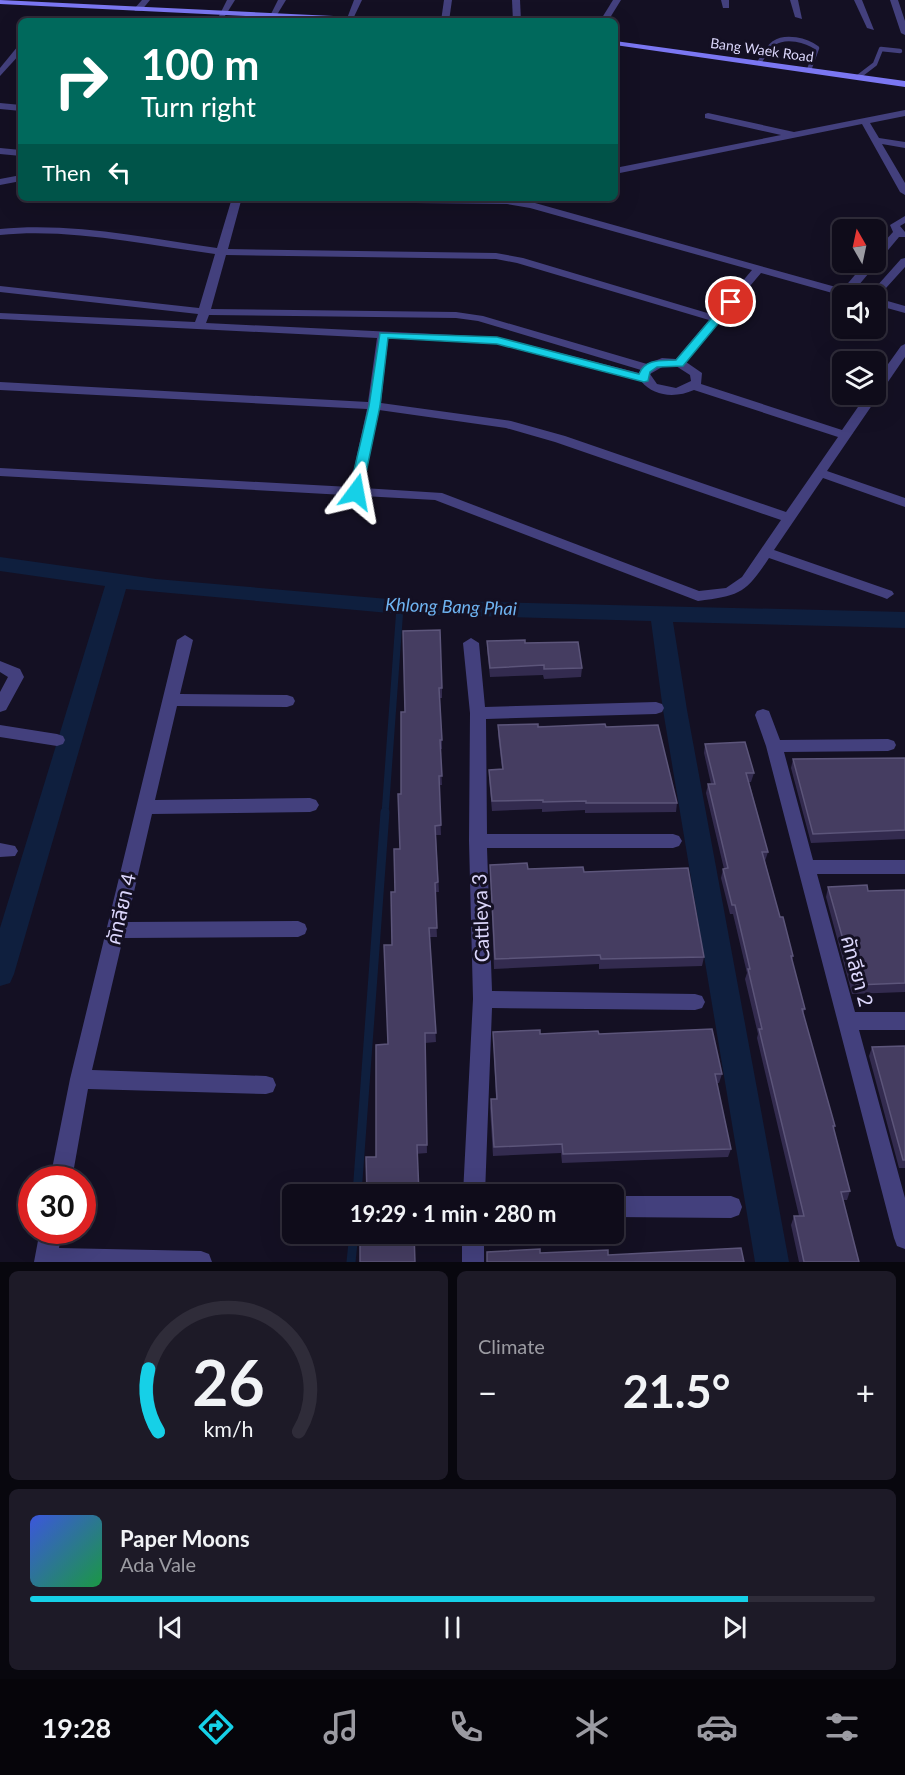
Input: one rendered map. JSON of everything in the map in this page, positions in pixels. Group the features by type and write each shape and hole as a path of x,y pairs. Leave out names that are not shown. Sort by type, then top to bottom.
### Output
{"main road":[{"path":"0,2 323,18"},
{"name":"Bang Waek Road","path":"618,43 905,84"}],"street":[{"path":"138,9 146,0"},
{"path":"222,14 231,0"},
{"path":"272,16 282,0"},
{"path":"349,18 358,0"},
{"path":"445,18 448,0"},
{"path":"516,0 517,18"},
{"path":"606,18 617,0"},
{"path":"794,0 799,17"},
{"path":"858,0 871,28"},
{"path":"894,0 905,33"},
{"path":"5,71 18,52"},
{"path":"0,106 18,108"},
{"path":"618,170 905,113"},
{"path":"708,116 795,135"},
{"path":"878,117 905,122"},
{"path":"864,120 905,192"},
{"path":"875,140 905,145"},
{"path":"0,151 18,153"},
{"path":"0,182 18,179"},
{"path":"200,326 238,201"},
{"path":"507,201 531,205 832,289"},
{"path":"886,248 901,234 895,225 905,219"},
{"path":"0,232 32,229 59,230 222,252 496,256 519,260 717,319"},
{"path":"883,285 905,261"},
{"path":"680,363 759,269"},
{"path":"0,289 204,312 468,316 502,324 646,373 654,387 671,392 694,386 698,382 696,373 680,363 662,362 646,373 497,340 0,316"},
{"path":"886,304 905,310"},
{"path":"356,492 374,406 383,335"},
{"path":"886,376 905,348"},
{"path":"0,386 374,406 507,424 560,439 789,518"},
{"path":"694,386 845,435"},
{"path":"0,471 437,496 698,596 730,592 747,580 865,405"},
{"path":"820,473 905,503"},
{"path":"766,552 887,594"},
{"name":"คัทลียา 4","path":"63,1166 80,1080 185,640"},
{"name":"Cattleya 3","path":"471,643 478,713 478,841 483,999 474,1184"},
{"path":"0,666 11,670 16,677 0,706"},
{"path":"171,700 287,701"},
{"path":"478,713 656,708"},
{"name":"คัทลียา 2","path":"763,715 774,746 847,1021 902,1212 905,1238"},
{"path":"0,731 57,740"},
{"path":"774,746 888,745"},
{"path":"145,807 310,804"},
{"path":"478,841 673,841"},
{"path":"806,867 905,867"},
{"path":"116,930 298,930"},
{"path":"483,999 695,1002"},
{"path":"847,1021 905,1022"},
{"path":"80,1080 266,1085"},
{"path":"624,1207 731,1208"},
{"path":"48,1244 45,1260 201,1262"},
{"path":"473,1244 474,1262"}],"lane":[{"path":"759,63 774,44 789,40 809,43 817,48 809,70"},
{"path":"858,77 875,64 881,49 900,51"}],"building":[{"path":"440,630 441,825 435,826 438,882 435,883 437,928 429,928 436,1033 425,1033 427,1145 417,1145 419,1184 367,1184 366,1157 376,1157 376,1045 388,1044 384,945 392,945 391,892 395,892 394,849 400,849 398,794 401,794 401,712 405,712 403,631"},
{"path":"525,640 525,643 578,642 582,668 544,669 544,665 490,668 487,641"},
{"path":"538,724 538,727 605,724 606,727 658,725 677,803 492,801 489,770 503,769 498,725"},
{"path":"745,742 754,773 746,773 768,852 762,852 780,917 783,917 805,1009 802,1009 835,1126 833,1126 850,1191 841,1192 859,1262 804,1262 794,1216 804,1216 759,1029 762,1029 748,969 750,969 735,905 732,905 723,869 728,868 708,784 715,784 705,744"},
{"path":"905,758 905,830 813,834 793,759"},
{"path":"527,863 528,869 583,867 584,872 688,868 704,957 601,959 600,955 495,959 490,865"},
{"path":"867,885 868,891 905,890 905,983 856,985 828,887"},
{"path":"712,1029 722,1074 715,1074 731,1149 563,1154 562,1144 494,1147 491,1099 497,1099 493,1032 540,1030 540,1034 598,1031 599,1034"},
{"path":"905,1046 905,1160 903,1160 872,1047"},
{"path":"360,1244 414,1244 415,1262 360,1262"},
{"path":"741,1248 744,1262 487,1262 487,1252 540,1249 540,1253 608,1250 608,1255"}],"waterway":[{"name":"Khlong Bang Phai","path":"0,564 156,586 400,607 905,620"},
{"path":"0,974 117,581"},
{"path":"385,814 400,607"},
{"path":"661,614 675,710 772,1262"},
{"path":"358,1184 385,812"},
{"path":"351,1262 353,1244"}],"route":[{"path":"356,492 374,406 383,335 497,340 644,378 645,371 654,364 680,363 731,302"}]}
